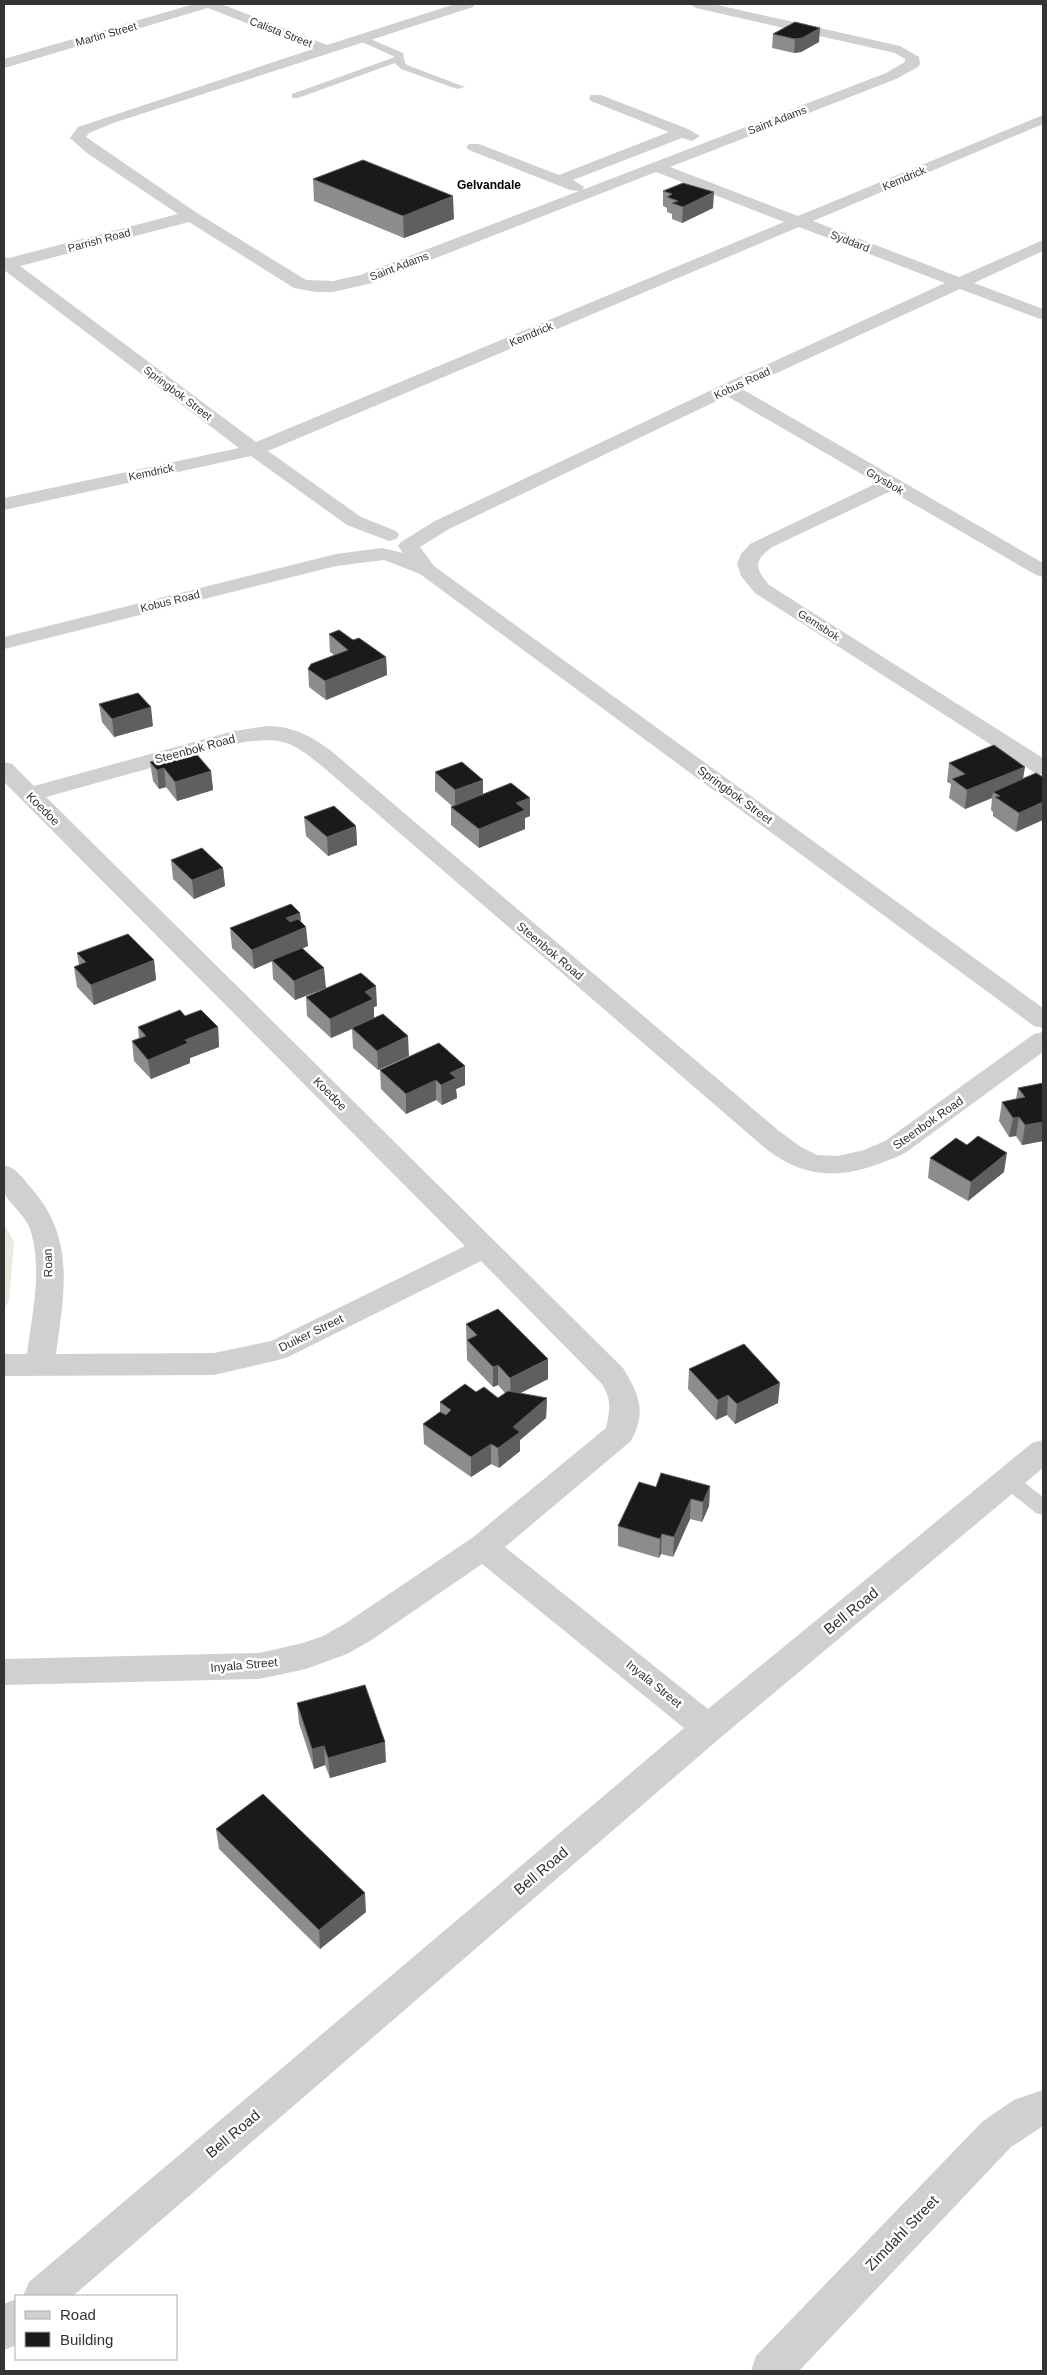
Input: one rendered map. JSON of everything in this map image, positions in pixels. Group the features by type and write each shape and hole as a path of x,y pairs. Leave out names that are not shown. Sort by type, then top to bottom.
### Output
{"street":[{"name":"Calista Street","path":"209,4 325,49"},
{"name":"Martin Street","path":"4,64 209,4"},
{"name":"Saint Adams","path":"468,4 99,123 80,133 78,138 190,216 300,284 330,286 366,279 891,76 913,64 912,57 900,50 696,4"},
{"path":"761,18 778,9"},
{"path":"596,98 714,144"},
{"name":"Kemdrick","path":"7,499 254,450 1043,119"},
{"path":"560,180 683,132"},
{"path":"474,147 589,193"},
{"name":"Syddard","path":"656,167 1043,315"},
{"name":"Parrish Road","path":"5,263 190,216"},
{"name":"Kobus Road","path":"4,643 377,549 377,537 399,539 442,525 728,389 1043,245"},
{"name":"Springbok Street","path":"5,263 254,450 354,521"},
{"name":"Grysbok","path":"728,389 1043,571"},
{"name":"Gemsbok","path":"890,484 765,543 753,550 746,568 762,589 1043,768"},
{"path":"354,521 399,539 427,570"},
{"path":"354,521 377,549 427,570"},
{"name":"Springbok Street","path":"427,570 1043,1020"},
{"name":"Steenbok Road","path":"29,794 242,736 274,734 293,737 319,754 365,792 759,1128 787,1151 805,1161 836,1164 855,1162 874,1157 895,1147 1043,1040"},
{"name":"Koedoe","path":"4,769 620,1383 626,1407 620,1433"},
{"name":"Roan","path":"4,1174 36,1214 47,1238 50,1271 40,1365"},
{"name":"Duiker Street","path":"4,1365 214,1364 249,1358 278,1350 484,1248"},
{"name":"Inyala Street","path":"4,1672 259,1666 298,1658 335,1645 358,1632 482,1547 620,1433"},
{"name":"Bell Road","path":"44,2295 708,1728 1043,1451"},
{"name":"Inyala Street","path":"482,1547 708,1728"},
{"name":"Zimdahl Street","path":"771,2371 997,2134 1028,2113 1043,2108"},
{"path":"4,2330 15,2320"}],"lane":[{"path":"361,38 398,53 401,58 400,64 404,67 460,87"},
{"path":"295,96 401,58"},
{"path":"1008,1481 1043,1508"}],"shaded area":[{"path":"4,1224 14,1242 9,1300 4,1310"}],"building":[{"path":"795,22 820,28 802,38 795,39 773,34"},
{"path":"363,160 453,196 403,216 313,179"},
{"path":"683,183 714,192 683,207 672,203 678,201 667,197 672,194 663,191"},
{"path":"339,630 353,640 359,638 386,657 325,681 308,669 311,664 348,650 329,634"},
{"path":"138,693 151,707 112,719 99,704"},
{"path":"994,745 1025,767 967,790 952,779 965,774 949,763"},
{"path":"193,750 211,771 175,782 164,768 157,770 150,762"},
{"path":"462,762 483,780 455,790 435,772"},
{"path":"1036,773 1043,777 1043,802 1019,813 995,797 1000,796 993,792"},
{"path":"511,783 530,798 516,803 525,810 479,829 451,807"},
{"path":"334,806 356,826 327,837 304,817"},
{"path":"202,848 223,868 192,880 171,860"},
{"path":"291,904 300,913 286,918 290,922 298,919 306,927 252,950 230,928"},
{"path":"128,934 154,960 91,985 74,967 86,962 77,953"},
{"path":"302,948 324,968 294,981 272,960"},
{"path":"361,973 376,986 365,992 373,999 330,1019 306,997"},
{"path":"180,1010 185,1016 201,1010 218,1027 185,1040 188,1043 148,1060 132,1041 146,1036 138,1027"},
{"path":"383,1014 408,1036 377,1051 352,1028"},
{"path":"439,1043 465,1066 450,1073 456,1078 441,1085 436,1080 406,1094 380,1070"},
{"path":"1043,1083 1043,1122 1025,1125 1019,1117 1013,1118 1002,1102 1025,1097 1018,1088"},
{"path":"978,1136 1007,1153 971,1182 930,1158 956,1138 967,1145"},
{"path":"498,1309 548,1359 510,1378 498,1365 493,1367 467,1340 477,1335 466,1324"},
{"path":"744,1344 780,1383 737,1404 728,1395 718,1400 689,1369"},
{"path":"465,1384 476,1392 484,1387 498,1398 508,1391 547,1398 513,1427 520,1432 498,1448 491,1444 471,1457 423,1424 440,1412 446,1415 451,1410 440,1402"},
{"path":"661,1473 710,1486 703,1502 691,1499 674,1537 662,1534 660,1539 618,1526 639,1482 656,1487"},
{"path":"365,1685 385,1742 328,1758 324,1746 312,1749 297,1703"},
{"path":"263,1794 365,1893 319,1930 216,1829"}],"district":[{"name":"Gelvandale","path":"489,185"}]}
